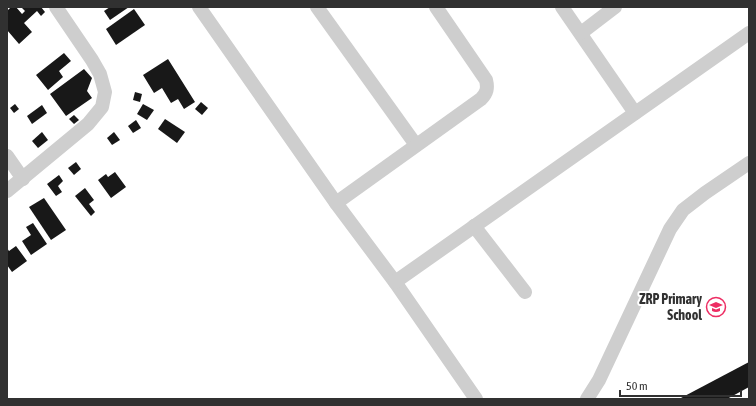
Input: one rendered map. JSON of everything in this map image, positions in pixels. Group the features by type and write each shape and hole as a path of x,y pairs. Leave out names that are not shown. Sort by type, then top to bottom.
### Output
{"street":[{"path":"7,191 88,124 102,107 105,92 100,74 56,7"},
{"path":"200,7 336,203 395,282 476,399"},
{"path":"317,7 416,145"},
{"path":"336,203 482,99 485,95 488,88 486,80 436,7"},
{"path":"562,7 635,113"},
{"path":"580,33 615,7"},
{"path":"395,282 749,34"},
{"path":"7,156 23,179"},
{"path":"587,399 599,380 670,229 683,210 749,163"},
{"path":"474,226 525,292"}],"building":[{"path":"11,7 16,7 22,14 25,11 21,7 41,7 45,12 41,16 37,11 24,23 32,32 19,44 7,30 7,11"},
{"path":"110,7 129,7 110,20 104,11"},
{"path":"134,9 145,25 116,45 106,29"},
{"path":"64,53 71,61 59,71 63,77 48,90 36,75"},
{"path":"168,59 195,102 184,109 178,99 171,103 162,88 154,93 143,75"},
{"path":"84,69 92,78 87,91 92,98 66,116 50,94"},
{"path":"135,92 142,94 140,102 133,100"},
{"path":"201,102 208,108 202,115 195,109"},
{"path":"15,104 19,109 14,113 10,108"},
{"path":"143,104 154,110 147,120 137,114"},
{"path":"42,105 47,113 32,124 27,116"},
{"path":"74,115 79,120 74,124 69,119"},
{"path":"165,119 185,132 177,143 158,129"},
{"path":"136,120 141,128 133,133 128,126"},
{"path":"42,132 48,140 38,148 32,141"},
{"path":"114,132 120,140 112,145 107,138"},
{"path":"76,162 81,169 74,175 68,168"},
{"path":"115,172 126,187 111,198 98,180 106,174 108,177"},
{"path":"59,175 63,181 58,186 62,192 56,196 47,184"},
{"path":"85,188 94,200 89,204 95,212 91,216 75,196"},
{"path":"44,198 66,230 51,240 29,207"},
{"path":"33,223 47,244 31,255 22,241 31,235 26,227"},
{"path":"16,246 27,261 12,272 7,265 7,248 9,251"},
{"path":"749,362 749,387 727,399 679,399"}],"place":[{"name":"ZRP Primary School","path":"716,307"}]}
